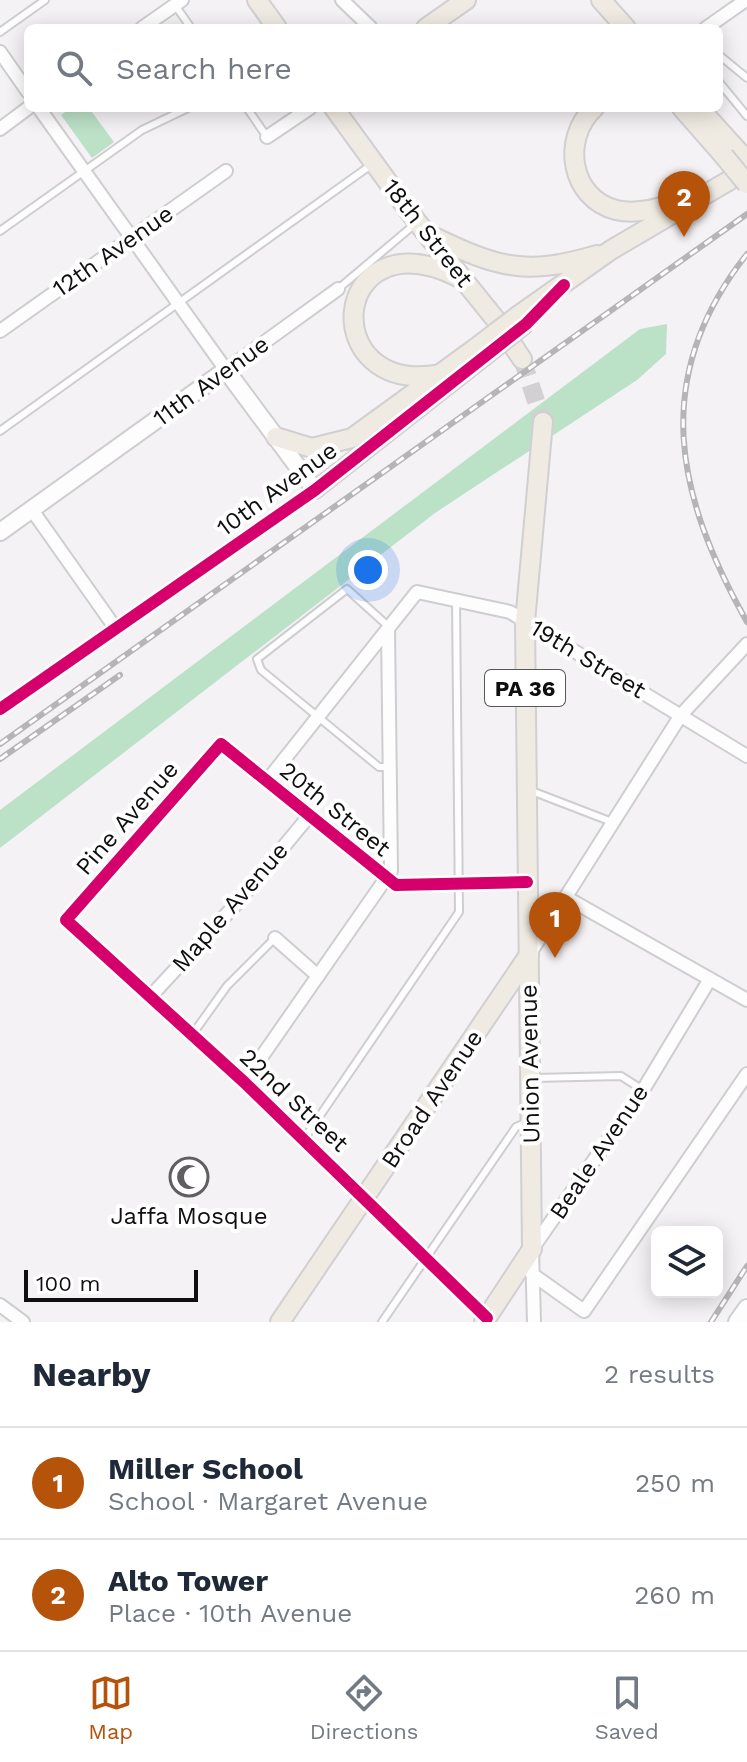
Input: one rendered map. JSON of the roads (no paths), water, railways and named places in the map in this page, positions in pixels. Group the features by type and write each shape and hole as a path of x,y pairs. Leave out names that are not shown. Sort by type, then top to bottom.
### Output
{"main road":[{"path":"257,0 274,24"},
{"path":"432,24 466,0"},
{"path":"585,0 606,24"},
{"path":"601,0 622,24"},
{"name":"18th Street","path":"337,112 522,359"},
{"path":"590,112 582,121 573,150 580,182 593,199 615,210 639,211 704,194"},
{"path":"678,112 736,156"},
{"path":"685,112 697,127"},
{"path":"702,112 736,156 747,184"},
{"path":"276,437 312,448 340,444 372,425 441,374 478,354 611,250 747,170"},
{"path":"421,228 467,254 511,267 549,266 611,250"},
{"path":"441,374 407,377 376,365 356,336 353,325 357,298 375,274 397,263 433,265 467,282"},
{"name":"Union Avenue","path":"532,1249 525,622 543,422"},
{"name":"Broad Avenue","path":"280,1322 529,955"},
{"name":"Beale Avenue","path":"485,1320 532,1249"}],"street":[{"path":"342,0 367,24"},
{"path":"712,24 746,0"},
{"path":"148,24 178,2"},
{"path":"0,52 24,86"},
{"path":"0,129 24,111"},
{"path":"42,112 315,490"},
{"path":"267,137 304,112"},
{"name":"12th Avenue","path":"0,331 226,171"},
{"name":"11th Avenue","path":"0,532 338,289"},
{"name":"10th Avenue","path":"0,709 315,490 478,354"},
{"path":"32,510 116,629"},
{"name":"19th Street","path":"388,629 417,592 510,612 747,756"},
{"path":"267,781 388,629"},
{"path":"244,1082 391,871 388,629"},
{"path":"529,955 681,715 747,644"},
{"name":"20th Street","path":"221,744 396,885 527,882"},
{"name":"Pine Avenue","path":"66,920 221,744"},
{"name":"Maple Avenue","path":"150,997 237,903 309,816"},
{"path":"567,898 747,1000"},
{"name":"22nd Street","path":"66,920 304,1139 485,1320"},
{"path":"275,938 318,976"},
{"name":"Beale Avenue","path":"532,1249 643,1090 710,979"},
{"path":"532,1274 584,1311 747,1074"},
{"name":"Union Avenue","path":"532,1249 534,1322"},
{"path":"0,1305 23,1322"},
{"path":"737,1322 747,1308"}],"lane":[{"path":"0,32 45,0"},
{"path":"178,2 189,24"},
{"path":"723,58 747,78"},
{"path":"723,87 747,116"},
{"path":"0,231 142,130 180,112"},
{"path":"250,112 267,137"},
{"path":"0,431 374,163"},
{"name":"11th Avenue","path":"338,289 421,228"},
{"path":"388,629 387,623 347,589 260,653 257,659 261,670 379,767 390,767"},
{"path":"304,1139 456,920 459,883 456,600"},
{"path":"526,789 615,823"},
{"path":"192,1035 227,986 275,938"},
{"path":"530,1078 621,1076 643,1090"},
{"path":"382,1322 516,1127 530,1121"}],"tunnel":[{"path":"522,359 543,422"}],"railway":[{"path":"0,744 747,214"},
{"path":"747,254 716,300 696,346 685,392 684,437 690,483 703,529 747,622"},
{"path":"0,759 120,675"},
{"path":"711,1322 747,1266"}],"place":[{"name":"Alto Tower","path":"684,237"},
{"name":"Miller School","path":"555,958"},
{"name":"Jaffa Mosque","path":"189,1177"}]}
